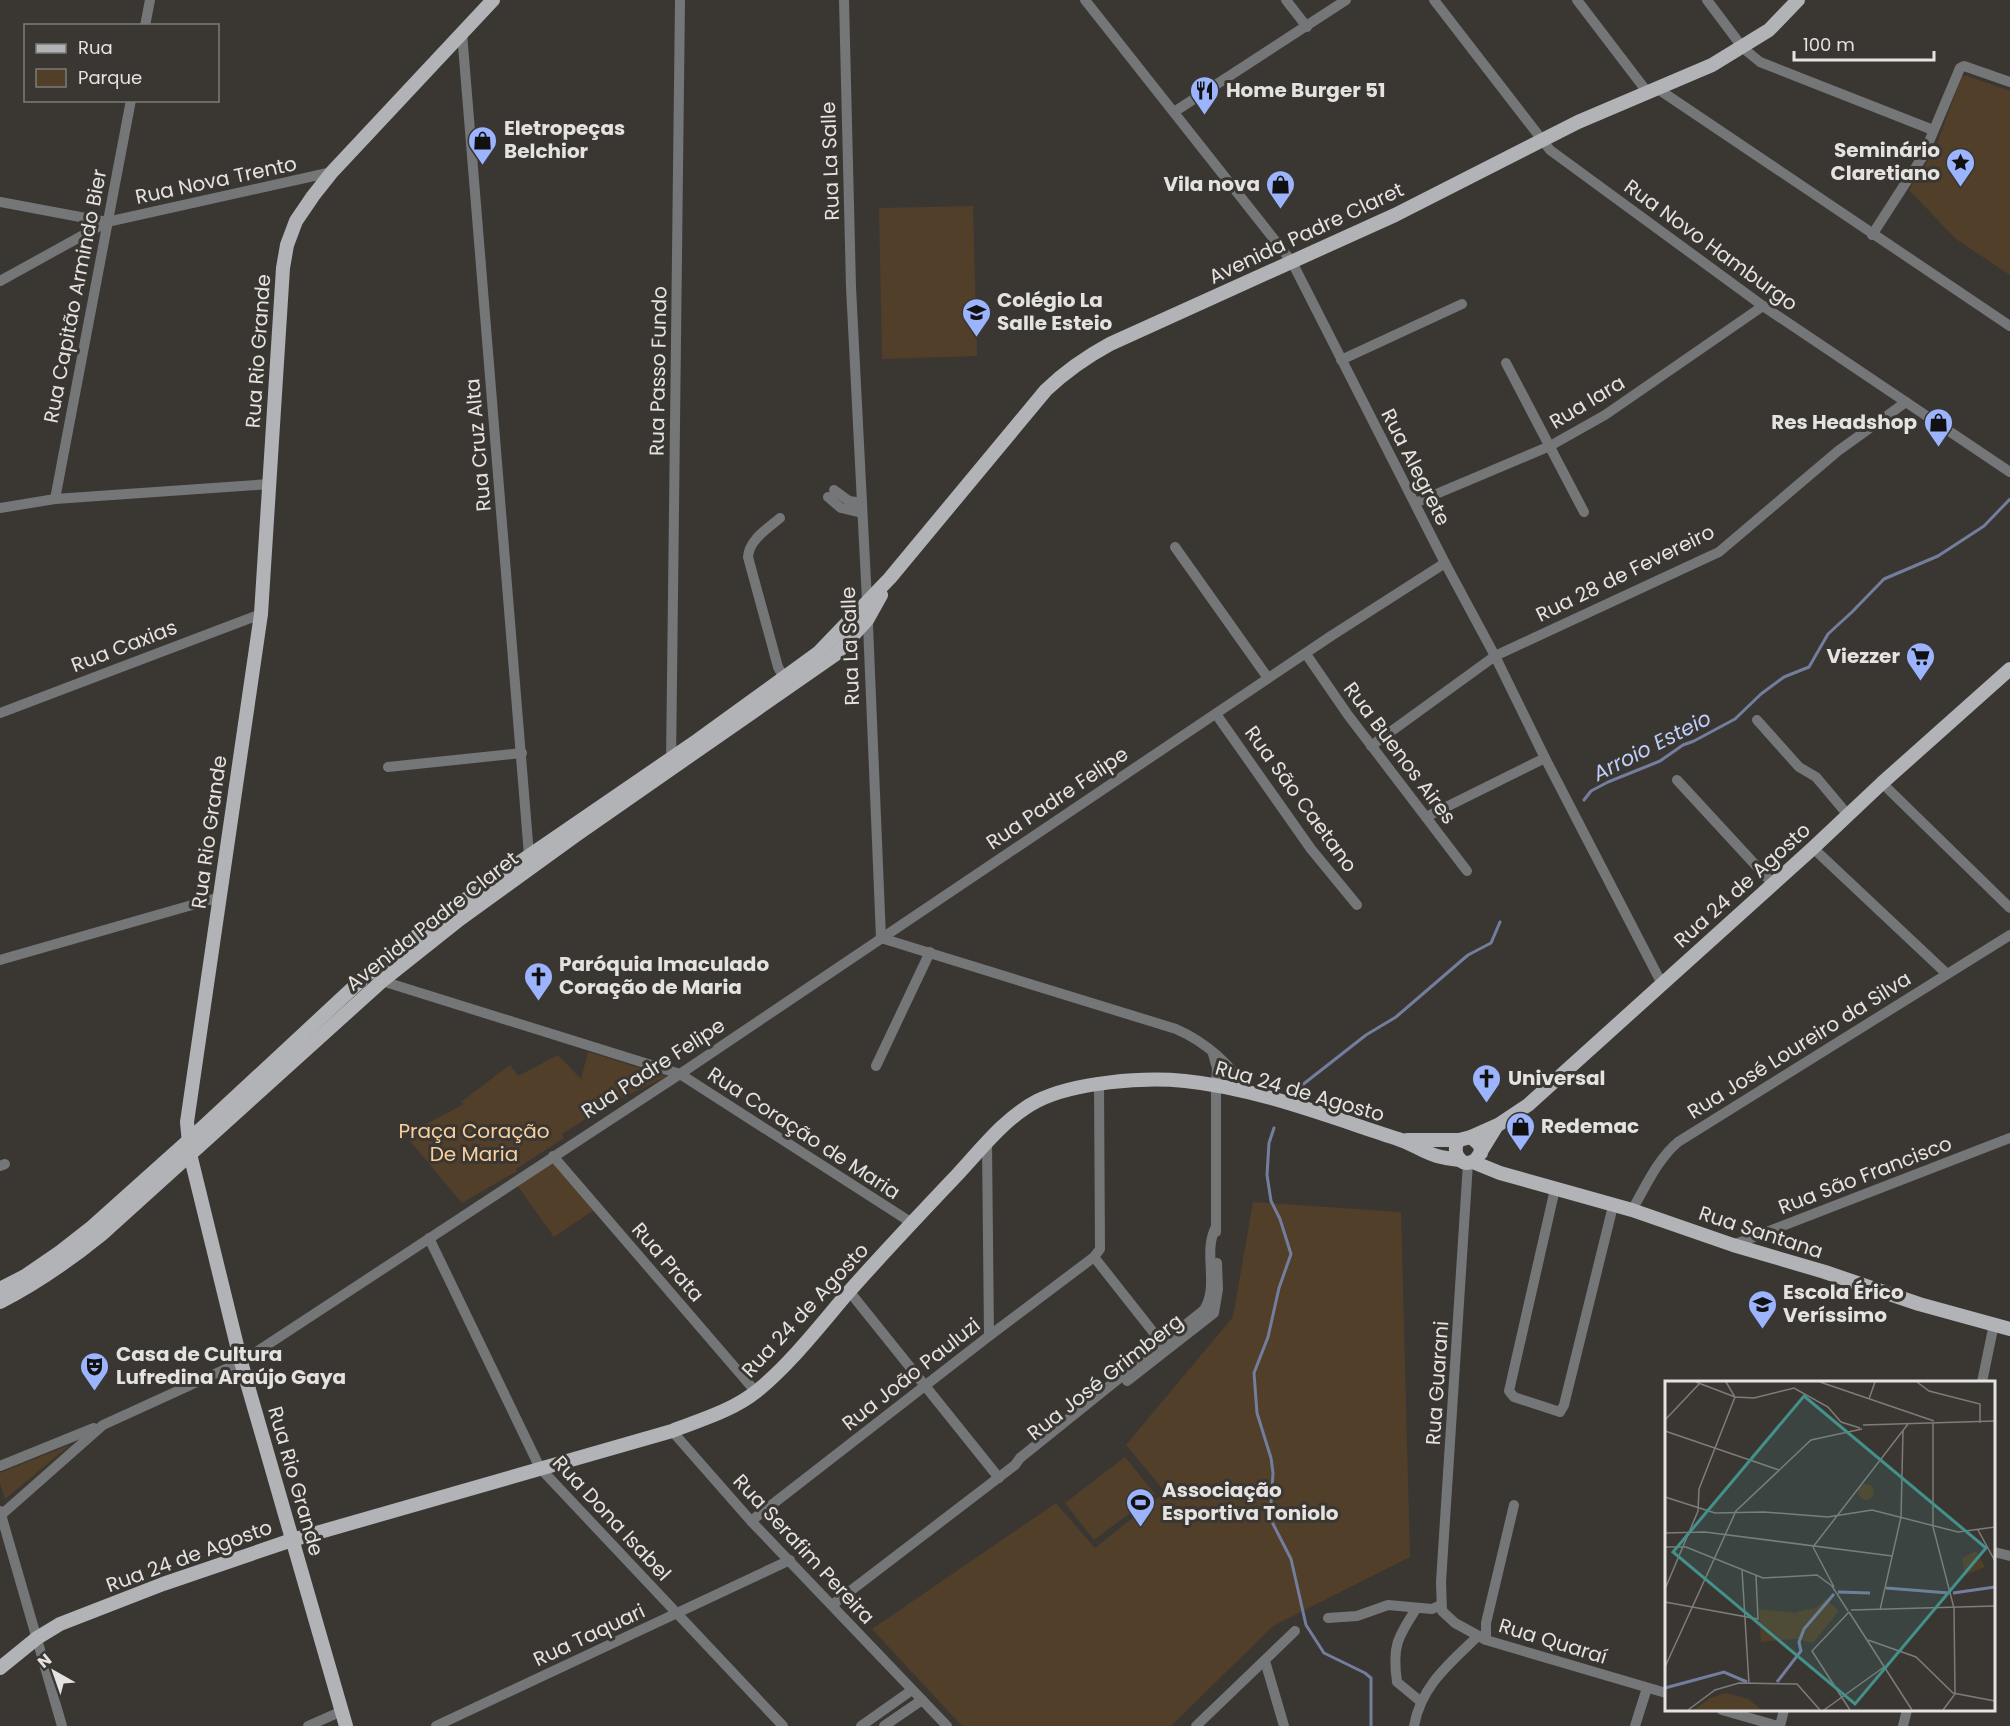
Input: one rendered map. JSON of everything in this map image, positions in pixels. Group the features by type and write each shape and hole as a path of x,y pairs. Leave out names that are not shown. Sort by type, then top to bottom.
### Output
{"main road":[{"name":"Rua Rio Grande","path":"346,1726 241,1362 189,1148 187,1122 261,614 283,268 287,245 296,221 333,172 492,0"},
{"name":"Avenida Padre Claret","path":"0,1289 25,1276 92,1227 189,1148 382,981 460,919 576,836 676,757 832,640 890,578 1027,412 1063,374 1110,344 1395,215 1578,122 1712,65 1769,30 1797,0"},
{"name":"Avenida Padre Claret","path":"676,757 836,654 867,620 890,578"},
{"name":"Rua 24 de Agosto","path":"1402,1140 1465,1138 1498,1125 1528,1105 2010,669"},
{"name":"Avenida Padre Claret","path":"0,1302 40,1281 71,1260 370,972 450,910 529,855 649,780"},
{"name":"Rua 24 de Agosto","path":"0,1668 37,1638 60,1624 163,1584 292,1540 672,1431 725,1411 756,1392 788,1361 912,1223 1017,1114 1059,1092 1099,1085 1158,1080 1216,1086 1402,1140 1436,1156 1472,1159 1498,1125"},
{"path":"1465,1138 1480,1145 1472,1159 1455,1152 1456,1144 1465,1138"},
{"name":"Rua Santana","path":"1472,1159 1500,1173 1632,1210 1733,1245 1825,1272 1919,1304 2010,1329"}],"street":[{"path":"145,24 150,0"},
{"name":"Rua Passo Fundo","path":"676,757 680,0"},
{"name":"Rua La Salle","path":"844,0 851,286 881,938"},
{"name":"Rua Alegrete","path":"1085,0 1292,262 1444,563 1495,656 1662,984"},
{"path":"1286,0 1307,27"},
{"path":"1174,112 1346,0"},
{"name":"Rua Novo Hamburgo","path":"1434,0 1551,150 1763,306 2010,472"},
{"path":"1576,0 1653,91 2010,326"},
{"path":"1707,0 1743,48 1760,62 1933,130"},
{"name":"Rua Cruz Alta","path":"462,33 529,855"},
{"path":"1872,235 1923,156 1957,72 1964,66 2010,82"},
{"name":"Rua Capitão Armindo Bier","path":"55,499 131,102"},
{"name":"Rua Nova Trento","path":"107,222 333,172"},
{"path":"0,202 107,222"},
{"path":"0,281 107,222"},
{"path":"1341,360 1462,304"},
{"name":"Rua Iara","path":"1415,503 1550,446 1605,415 1763,306"},
{"path":"1506,363 1584,512"},
{"name":"Rua 28 de Fevereiro","path":"1371,746 1495,656 1719,552 1838,451 1906,402"},
{"path":"0,508 55,499 270,484"},
{"path":"831,494 841,508 862,508"},
{"path":"780,518 754,541 749,548 748,557 778,667 784,678"},
{"path":"1175,547 1268,678"},
{"name":"Rua Padre Felipe","path":"0,1514 103,1425 241,1362 680,1074 1268,678 1444,563"},
{"name":"Rua Caxias","path":"0,713 261,614"},
{"name":"Rua Buenos Aires","path":"1306,654 1371,746 1467,871"},
{"name":"Rua São Caetano","path":"1216,714 1311,849 1357,905"},
{"path":"1757,720 1799,767 1816,777 1848,815"},
{"path":"388,767 522,753"},
{"path":"1426,817 1545,758"},
{"path":"1677,780 1773,884"},
{"path":"1882,783 2010,908"},
{"path":"1813,848 1947,974"},
{"path":"0,960 220,897"},
{"name":"Rua José Loureiro da Silva","path":"1632,1210 1658,1164 1668,1150 1678,1142 2010,935"},
{"path":"881,938 1176,1029 1196,1039 1225,1062 1241,1079 1250,1094"},
{"path":"876,1066 930,952"},
{"name":"Rua Coração de Maria","path":"370,972 382,981 680,1074 912,1223"},
{"path":"1213,1054 1217,1068 1216,1086"},
{"path":"1099,1085 1100,1248 1094,1257 1164,1346"},
{"name":"Rua José Grimberg","path":"832,1605 999,1478 1020,1458 1209,1312 1218,1289 1216,1086"},
{"name":"Rua São Francisco","path":"1733,1245 2010,1138"},
{"path":"987,1143 989,1336"},
{"name":"Rua Prata","path":"553,1156 756,1392"},
{"name":"Rua Guarani","path":"1440,1605 1472,1159"},
{"path":"1555,1190 1509,1391 1514,1397 1560,1412 1564,1405 1613,1206"},
{"name":"Rua Dona Isabel","path":"429,1238 540,1468 783,1726"},
{"name":"Rua João Pauluzi","path":"751,1521 1094,1257"},
{"path":"849,1291 999,1478"},
{"path":"1982,1381 1994,1324"},
{"path":"0,1466 103,1425"},
{"name":"Rua Serafim Pereira","path":"672,1431 751,1521 947,1726"},
{"path":"1414,1726 1420,1701 1447,1666 1482,1638 1514,1505"},
{"path":"0,1514 62,1726"},
{"path":"1995,1552 2010,1557"},
{"name":"Rua Taquari","path":"436,1726 790,1560"},
{"path":"1328,1618 1357,1616 1388,1605 1432,1610 1440,1605"},
{"name":"Rua Quaraí","path":"1440,1605 1442,1611 1450,1618 1482,1638 1665,1693"},
{"path":"1416,1609 1397,1642 1394,1658 1397,1682 1420,1701"},
{"path":"1196,1726 1295,1631"},
{"path":"1265,1661 1284,1726"},
{"path":"1635,1726 1647,1688"},
{"path":"861,1726 912,1690"},
{"path":"884,1726 922,1700"},
{"path":"308,1726 342,1711"},
{"path":"1735,1711 1775,1725 1783,1711"},
{"path":"1903,1726 1907,1711"}],"green space":[{"path":"1962,76 2010,91 2010,275 1956,239 1909,190 1935,149"},
{"path":"973,206 977,356 882,359 879,208"},
{"name":"Praça Coração De Maria","path":"588,1052 667,1076 606,1106 562,1134 564,1138 516,1169 517,1171 462,1203 409,1140 415,1137 411,1132 464,1104 461,1102 510,1065 518,1076 558,1055 581,1079"},
{"path":"553,1160 594,1210 554,1237 517,1185"},
{"path":"1253,1202 1401,1212 1410,1557 1273,1626 1171,1726 962,1726 872,1629 1056,1503 1095,1548 1165,1492 1126,1445 1233,1317"},
{"path":"70,1445 5,1499 0,1483 0,1473"},
{"path":"1125,1457 1155,1494 1094,1540 1065,1503"}],"waterway":[{"name":"Arroio Esteio","path":"1584,800 1591,791 1660,761 1683,745 1735,719 1761,694 1784,677 1809,667 1828,634 1884,579 1938,556 1984,526 2010,499"},
{"name":"Arroio Esteio","path":"1292,1093 1366,1035 1396,1017 1468,955 1491,943 1500,922"},
{"name":"Arroio Esteio","path":"1274,1128 1269,1143 1267,1175 1271,1201 1280,1219 1291,1254 1279,1288 1268,1337 1254,1373 1257,1413 1271,1458 1273,1473 1270,1518 1291,1559 1306,1625 1324,1653 1371,1678 1371,1726"}],"place":[{"name":"Home Burger 51","path":"1205,116"},
{"name":"Eletropeças Belchior","path":"483,166"},
{"name":"Seminário Claretiano","path":"1961,188"},
{"name":"Vila nova","path":"1281,210"},
{"name":"Colégio La Salle Esteio","path":"976,338"},
{"name":"Res Headshop","path":"1938,448"},
{"name":"Viezzer","path":"1921,682"},
{"name":"Paróquia Imaculado Coração de Maria","path":"538,1002"},
{"name":"Universal","path":"1487,1104"},
{"name":"Redemac","path":"1520,1152"},
{"name":"Escola Érico Veríssimo","path":"1762,1330"},
{"name":"Casa de Cultura Lufredina Araújo Gaya","path":"95,1392"},
{"name":"Associação Esportiva Toniolo","path":"1141,1528"}]}
